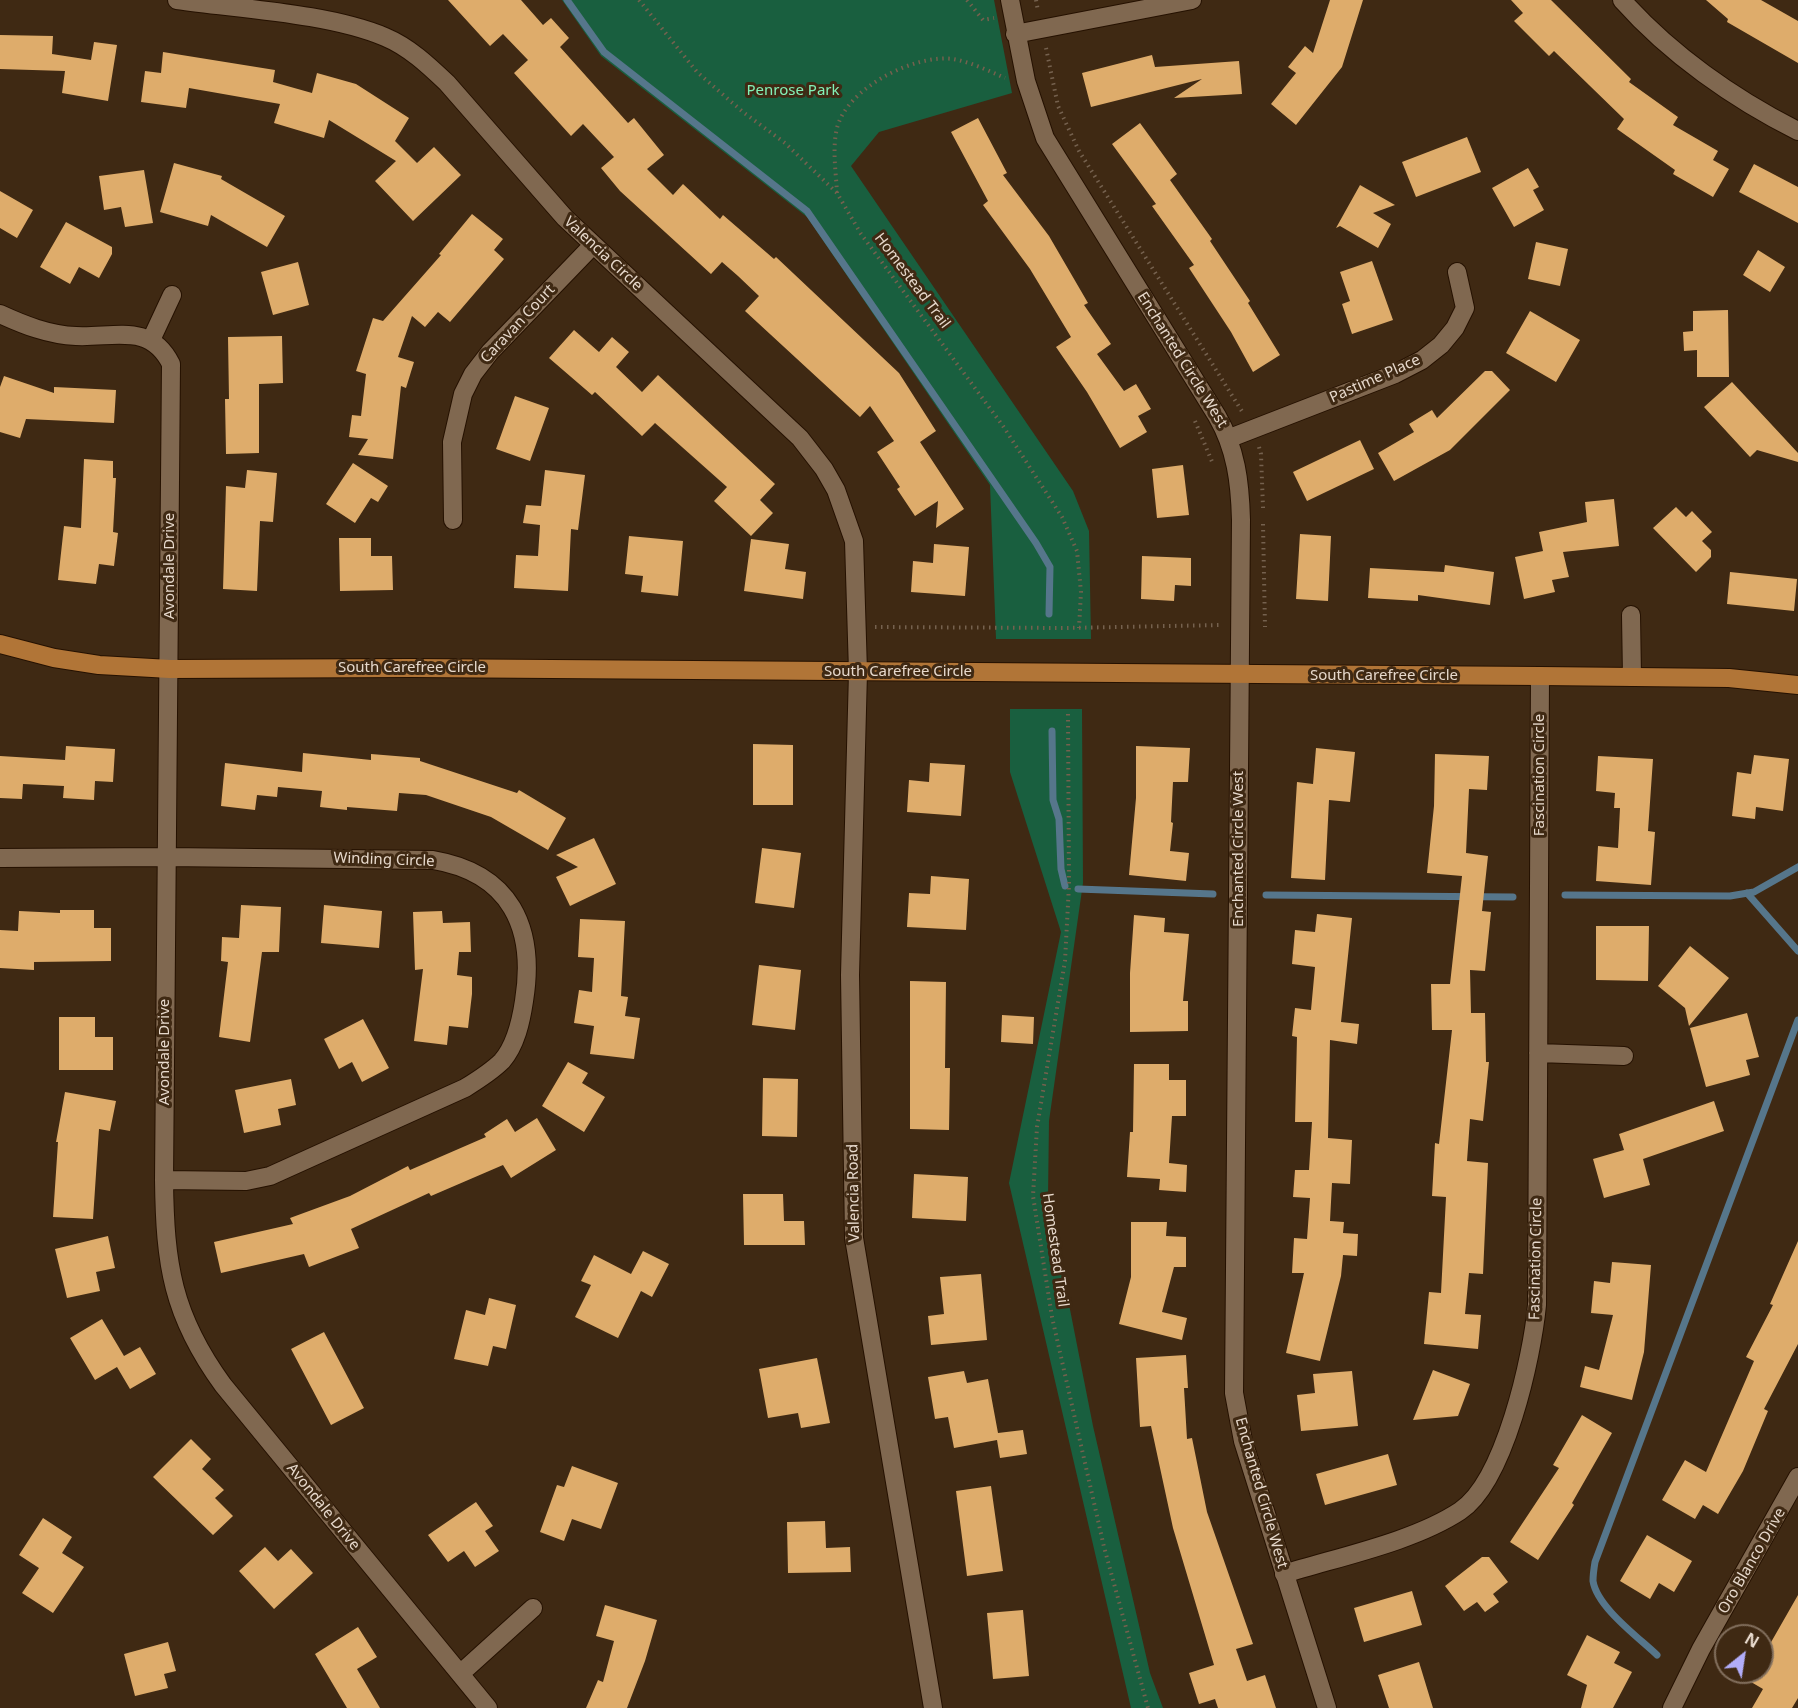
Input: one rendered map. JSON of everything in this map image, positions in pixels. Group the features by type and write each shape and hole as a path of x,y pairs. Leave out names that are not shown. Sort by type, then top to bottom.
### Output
{"main road":[{"name":"South Carefree Circle","path":"0,644 54,658 99,665 170,669 423,668 1540,676 1729,678 1798,685"}],"street":[{"name":"Valencia Circle","path":"178,0 331,21 370,32 407,49 447,83 565,218 800,438 824,469 847,515 854,541 858,672"},
{"name":"Enchanted Circle West","path":"1010,0 1034,113 1044,138 1230,438 1240,489 1234,1394 1243,1441 1327,1708"},
{"path":"1016,34 1192,0"},
{"path":"1622,0 1652,30 1714,80 1745,102 1798,131"},
{"name":"Caravan Court","path":"453,520 452,442 463,394 473,374 490,352 593,245"},
{"name":"Pastime Place","path":"1230,438 1395,374 1422,360 1441,345 1455,328 1465,308 1458,272"},
{"path":"0,314 48,332 75,336 135,335 151,340 172,295"},
{"name":"Avondale Drive","path":"151,340 164,350 171,364 164,1180 165,1239 170,1276 178,1303 203,1357 488,1708"},
{"path":"1631,615 1632,677"},
{"name":"Valencia Road","path":"858,672 850,975 854,1238 933,1708"},
{"name":"Fascination Circle","path":"1284,1574 1439,1523 1462,1509 1481,1489 1496,1462 1521,1390 1534,1335 1537,1305 1540,676"},
{"name":"Winding Circle","path":"0,858 433,860 456,864 495,884 519,919 526,943 528,967 522,1019 503,1059 465,1088 270,1176 246,1181 164,1180"},
{"path":"1538,1053 1624,1056"},
{"name":"Oro Blanco Drive","path":"1672,1708 1701,1649 1798,1478"},
{"path":"460,1674 533,1608"}],"path":[{"name":"Homestead Trail","path":"639,0 697,72 743,112 785,143 837,193 861,234 1003,426 1062,517 1077,551 1081,592 1079,628"},
{"path":"967,0 983,20 994,18"},
{"path":"837,193 834,147 837,126 865,90 890,73 914,62 952,59 974,64 1006,78"},
{"path":"1192,415 1215,469"},
{"path":"874,627 1220,626 1221,615"},
{"name":"Homestead Trail","path":"1068,714 1069,885 1065,961 1037,1127 1033,1196 1052,1317 1104,1547 1148,1708"}],"green space":[{"name":"Penrose Park","path":"562,0 994,0 1012,93 879,132 851,166 1073,491 1089,531 1091,639 996,639 990,485 807,217 601,56"},
{"path":"1010,709 1082,709 1083,883 1049,1121 1048,1198 1093,1426 1150,1673 1163,1708 1131,1708 1009,1183 1061,932 1010,772"}],"building":[{"path":"448,0 521,0 543,25 551,18 569,38 560,47 628,123 634,118 664,155 647,169 673,195 683,184 720,219 723,215 774,259 776,257 899,373 936,431 920,442 964,509 936,528 938,501 915,516 897,489 900,487 877,452 894,441 870,406 860,417 745,311 759,296 738,276 722,262 711,274 620,191 601,168 614,157 583,124 571,136 514,73 528,60 503,34 490,46"},
{"path":"1330,0 1363,0 1342,67 1296,125 1271,104 1296,73 1288,67 1305,46 1313,53"},
{"path":"1511,0 1551,0 1631,79 1629,82 1678,117 1673,125 1718,151 1713,160 1729,169 1713,197 1673,174 1675,170 1617,129 1624,119 1554,51 1549,56 1514,21 1523,13"},
{"path":"1706,0 1761,0 1798,21 1798,63 1727,22 1728,19"},
{"path":"0,35 53,36 52,54 91,60 94,42 117,45 108,101 62,93 65,71 0,69"},
{"path":"163,52 275,70 273,82 312,93 317,73 356,84 409,118 395,141 417,163 434,147 461,175 413,221 375,181 396,161 329,120 324,138 274,123 280,104 189,88 186,108 141,102 145,71 161,73"},
{"path":"1152,55 1155,67 1239,61 1242,94 1174,98 1202,79 1091,107 1082,73"},
{"path":"978,118 1007,173 1003,175 1049,236 1088,303 1084,305 1111,344 1097,354 1124,391 1136,384 1151,409 1138,416 1147,432 1120,448 1087,392 1056,347 1071,337 1030,269 983,205 988,201 951,132"},
{"path":"1140,123 1177,174 1170,180 1212,239 1210,241 1250,301 1248,303 1280,355 1253,372 1231,332 1189,268 1194,265 1152,206 1156,204 1112,144"},
{"path":"1467,137 1481,172 1416,197 1402,162"},
{"path":"174,163 222,176 221,179 285,216 267,247 211,215 208,226 160,212"},
{"path":"1754,164 1798,187 1798,223 1739,192"},
{"path":"1528,168 1539,187 1533,190 1544,210 1514,227 1492,188"},
{"path":"144,170 153,223 125,227 121,207 104,210 99,176"},
{"path":"1360,185 1395,205 1373,213 1391,224 1378,248 1340,226 1336,228"},
{"path":"0,191 33,210 17,238 0,228"},
{"path":"472,214 503,239 494,250 504,259 450,322 438,312 425,327 412,316 398,357 414,362 406,388 401,386 393,459 358,455 368,439 349,437 352,415 361,416 366,374 356,371 373,318 383,321 441,255 439,254"},
{"path":"66,222 112,247 112,254 99,278 79,267 70,284 40,267"},
{"path":"1536,242 1568,249 1560,286 1528,279"},
{"path":"1758,250 1785,267 1770,292 1743,275"},
{"path":"1372,261 1393,320 1352,334 1342,304 1350,301 1340,272"},
{"path":"298,262 309,305 273,315 261,272"},
{"path":"1728,310 1729,377 1697,377 1697,350 1684,351 1683,332 1693,331 1693,311"},
{"path":"1530,311 1580,340 1556,382 1506,353"},
{"path":"574,330 599,352 612,337 629,352 616,367 642,392 658,375 775,484 760,500 773,513 751,536 714,501 727,487 655,423 642,436 595,392 592,395 549,358"},
{"path":"282,336 283,383 259,384 259,453 226,454 225,399 229,399 228,337"},
{"path":"1485,371 1492,371 1510,390 1450,450 1394,481 1378,453 1414,432 1409,424 1432,410 1437,418"},
{"path":"4,376 54,393 54,387 116,390 114,423 26,419 20,438 0,432 0,387"},
{"path":"1732,382 1798,453 1798,462 1757,450 1750,457 1704,407"},
{"path":"515,396 549,408 530,461 496,449"},
{"path":"1360,440 1374,469 1307,501 1293,472"},
{"path":"84,459 113,461 113,478 116,478 113,532 118,533 114,566 99,564 96,584 58,580 64,526 81,528"},
{"path":"353,463 388,486 378,502 371,498 355,523 326,504"},
{"path":"1183,465 1189,515 1157,518 1152,469"},
{"path":"247,470 277,473 273,522 260,521 257,591 223,589 226,486 245,488"},
{"path":"545,470 585,475 578,530 571,529 568,591 514,588 516,555 538,556 540,525 523,523 526,505 541,506"},
{"path":"1614,499 1619,546 1563,552 1569,577 1552,580 1555,592 1524,599 1515,557 1543,551 1539,532 1587,522 1585,502"},
{"path":"1676,507 1686,517 1692,511 1712,532 1702,541 1711,550 1711,557 1696,572 1653,528"},
{"path":"1300,534 1331,536 1328,601 1296,599"},
{"path":"629,536 683,541 678,596 641,592 643,576 625,574"},
{"path":"339,538 371,538 371,556 392,556 393,590 340,591"},
{"path":"751,539 789,544 785,569 806,572 803,599 744,591"},
{"path":"934,544 969,547 965,596 911,592 913,561 933,563"},
{"path":"1142,556 1191,558 1191,586 1175,585 1174,601 1141,599"},
{"path":"1445,565 1494,572 1490,605 1418,595 1418,601 1368,598 1370,568 1444,572"},
{"path":"1730,572 1797,579 1794,611 1727,604"},
{"path":"753,744 793,745 793,805 753,805"},
{"path":"66,746 115,749 113,782 95,781 94,800 63,798 64,786 23,784 22,799 0,798 0,756 65,760"},
{"path":"1136,746 1190,748 1188,782 1173,782 1170,851 1189,853 1186,881 1129,875 1136,798"},
{"path":"1316,748 1355,752 1350,802 1329,800 1325,880 1291,878 1297,782 1313,784"},
{"path":"303,753 371,760 371,754 420,758 420,761 517,793 519,790 566,818 548,850 491,817 426,795 399,793 397,811 347,807 347,810 320,807 322,791 278,787 277,797 257,795 255,810 221,806 225,763 302,772"},
{"path":"1435,754 1489,756 1487,790 1469,789 1466,853 1488,856 1482,911 1491,912 1485,971 1470,970 1471,1013 1485,1013 1486,1062 1489,1062 1483,1121 1470,1119 1467,1161 1488,1163 1483,1274 1469,1273 1465,1314 1481,1315 1478,1349 1424,1344 1429,1292 1441,1293 1446,1197 1432,1196 1435,1143 1439,1144 1452,1030 1432,1030 1431,984 1450,984 1462,876 1427,873 1434,806"},
{"path":"1754,755 1789,759 1783,811 1756,807 1755,819 1732,816 1737,772 1751,774"},
{"path":"1598,756 1653,759 1648,831 1655,832 1651,885 1596,881 1598,846 1618,848 1620,808 1614,808 1615,793 1596,791"},
{"path":"930,763 965,765 961,816 907,812 909,780 929,782"},
{"path":"594,838 616,884 570,906 556,877 578,867 556,855"},
{"path":"762,848 801,853 794,908 755,903"},
{"path":"931,876 969,879 966,930 907,927 909,893 930,894"},
{"path":"241,905 281,907 279,952 262,952 250,1042 219,1037 228,962 221,961 222,937 239,938"},
{"path":"324,905 382,911 379,948 321,943"},
{"path":"60,910 94,910 94,928 111,928 111,961 34,962 34,970 0,968 0,930 18,931 19,911 60,913"},
{"path":"442,911 443,923 470,922 471,952 459,952 457,975 472,977 468,1028 449,1026 447,1045 414,1041 423,969 415,970 413,912"},
{"path":"1317,914 1352,918 1341,1022 1359,1024 1357,1044 1330,1040 1328,1138 1352,1140 1350,1184 1332,1183 1330,1221 1344,1222 1343,1233 1358,1234 1357,1256 1343,1255 1341,1276 1320,1361 1286,1353 1304,1273 1292,1273 1294,1238 1307,1239 1310,1198 1293,1197 1295,1170 1309,1170 1312,1122 1295,1122 1297,1037 1292,1036 1295,1008 1311,1010 1315,967 1292,964 1295,930 1315,932"},
{"path":"1134,915 1165,918 1164,932 1189,934 1183,1001 1188,1001 1188,1031 1130,1032 1130,973"},
{"path":"580,919 625,921 621,996 628,997 625,1016 640,1018 634,1059 590,1054 594,1026 574,1023 579,990 592,992 594,958 578,957"},
{"path":"1596,926 1649,926 1648,981 1596,980"},
{"path":"1690,946 1729,978 1689,1026 1685,1008 1658,986"},
{"path":"759,965 801,970 795,1030 752,1025"},
{"path":"910,981 946,982 945,1068 950,1068 949,1130 910,1129"},
{"path":"1747,1013 1759,1057 1746,1060 1750,1075 1706,1087 1690,1028"},
{"path":"1002,1015 1034,1017 1033,1044 1001,1042"},
{"path":"59,1017 95,1017 95,1037 113,1037 113,1070 59,1070"},
{"path":"363,1019 389,1068 362,1082 352,1062 339,1069 324,1039"},
{"path":"568,1062 588,1073 582,1083 605,1097 584,1132 542,1106"},
{"path":"1134,1064 1169,1064 1169,1080 1186,1080 1186,1116 1172,1116 1169,1163 1187,1165 1186,1192 1159,1190 1160,1179 1127,1177 1130,1132 1133,1132"},
{"path":"763,1078 798,1079 797,1137 762,1136"},
{"path":"291,1079 296,1105 278,1109 281,1125 244,1133 235,1090"},
{"path":"65,1092 116,1101 110,1131 99,1129 93,1219 53,1217 58,1142 56,1142"},
{"path":"1714,1101 1724,1131 1643,1159 1650,1185 1604,1198 1593,1159 1624,1150 1619,1134"},
{"path":"537,1118 556,1150 511,1178 503,1165 431,1196 429,1193 351,1229 359,1248 309,1267 304,1254 221,1273 214,1242 293,1224 290,1218 350,1196 408,1166 410,1170 486,1137 484,1134 507,1119 515,1132"},
{"path":"914,1174 968,1177 966,1221 912,1218"},
{"path":"743,1194 783,1194 784,1221 804,1221 805,1245 744,1245"},
{"path":"1131,1222 1167,1222 1166,1236 1186,1237 1186,1267 1174,1267 1162,1312 1187,1318 1182,1340 1119,1324 1131,1277"},
{"path":"108,1236 115,1268 96,1272 100,1291 67,1298 55,1249"},
{"path":"1798,1241 1798,1344 1764,1409 1768,1411 1743,1471 1718,1514 1703,1505 1695,1519 1662,1500 1685,1460 1706,1472 1754,1361 1746,1357 1773,1305 1770,1304"},
{"path":"643,1251 669,1264 652,1297 641,1291 618,1338 575,1317 591,1285 581,1281 594,1255 631,1274"},
{"path":"1612,1262 1651,1265 1644,1352 1632,1400 1580,1387 1585,1366 1599,1370 1613,1315 1591,1313 1594,1281 1610,1283"},
{"path":"981,1274 987,1340 931,1345 928,1316 944,1314 940,1277"},
{"path":"489,1298 516,1305 506,1349 493,1346 488,1366 454,1359 466,1310 485,1315"},
{"path":"102,1319 124,1356 140,1347 156,1374 130,1389 117,1367 95,1380 70,1338"},
{"path":"324,1332 364,1408 331,1425 291,1349"},
{"path":"1186,1355 1188,1388 1184,1388 1187,1439 1192,1438 1207,1512 1253,1644 1236,1649 1247,1681 1265,1675 1276,1708 1218,1708 1215,1699 1199,1704 1189,1673 1214,1665 1173,1528 1151,1426 1140,1427 1136,1358"},
{"path":"817,1358 830,1423 801,1428 798,1413 768,1418 759,1369"},
{"path":"1433,1370 1470,1384 1458,1416 1413,1420"},
{"path":"964,1371 967,1383 988,1379 998,1433 1023,1430 1027,1454 1000,1458 997,1440 954,1448 948,1417 935,1419 928,1377"},
{"path":"1352,1371 1358,1426 1301,1431 1297,1395 1315,1393 1313,1374"},
{"path":"1582,1415 1612,1433 1572,1503 1574,1505 1538,1560 1510,1542 1559,1468 1553,1465"},
{"path":"191,1439 211,1459 202,1469 224,1490 215,1498 233,1516 213,1535 153,1477"},
{"path":"1388,1454 1397,1485 1325,1505 1316,1474"},
{"path":"572,1466 618,1483 601,1529 572,1519 564,1541 540,1532 557,1485 564,1487"},
{"path":"991,1486 1003,1571 967,1576 956,1491"},
{"path":"476,1502 493,1526 485,1531 499,1551 475,1567 464,1551 448,1562 428,1535"},
{"path":"43,1518 72,1537 62,1553 84,1567 53,1613 22,1593 39,1568 19,1555"},
{"path":"825,1521 826,1548 850,1547 851,1572 788,1573 787,1522"},
{"path":"1647,1535 1692,1561 1674,1592 1659,1583 1650,1599 1620,1581"},
{"path":"265,1547 278,1561 291,1549 313,1573 274,1609 239,1571"},
{"path":"1482,1557 1489,1557 1508,1582 1493,1594 1499,1602 1485,1612 1477,1602 1464,1611 1445,1586"},
{"path":"1412,1591 1422,1625 1364,1642 1354,1608"},
{"path":"1798,1595 1798,1698 1792,1708 1752,1708 1763,1689 1754,1684 1774,1684 1774,1637"},
{"path":"605,1605 657,1620 645,1661 627,1708 586,1708 598,1680 603,1682 614,1641 596,1636"},
{"path":"1023,1610 1029,1676 993,1679 987,1613"},
{"path":"358,1627 377,1657 357,1669 380,1708 347,1708 315,1654"},
{"path":"1587,1635 1620,1652 1614,1663 1632,1672 1613,1708 1581,1708 1587,1685 1567,1675"},
{"path":"168,1642 176,1671 164,1674 168,1688 135,1696 124,1654"},
{"path":"1419,1662 1433,1708 1389,1708 1378,1675"}],"waterway":[{"path":"567,0 604,52 807,211 1036,543 1050,567 1049,614"},
{"path":"1052,731 1053,800 1059,819 1061,869 1065,886"},
{"path":"1565,895 1730,896 1754,892 1798,867"},
{"path":"1078,889 1213,894"},
{"path":"1747,893 1798,951"},
{"path":"1266,895 1513,897"},
{"path":"1657,1655 1619,1621 1602,1601 1593,1581 1595,1562 1798,1020"}]}
